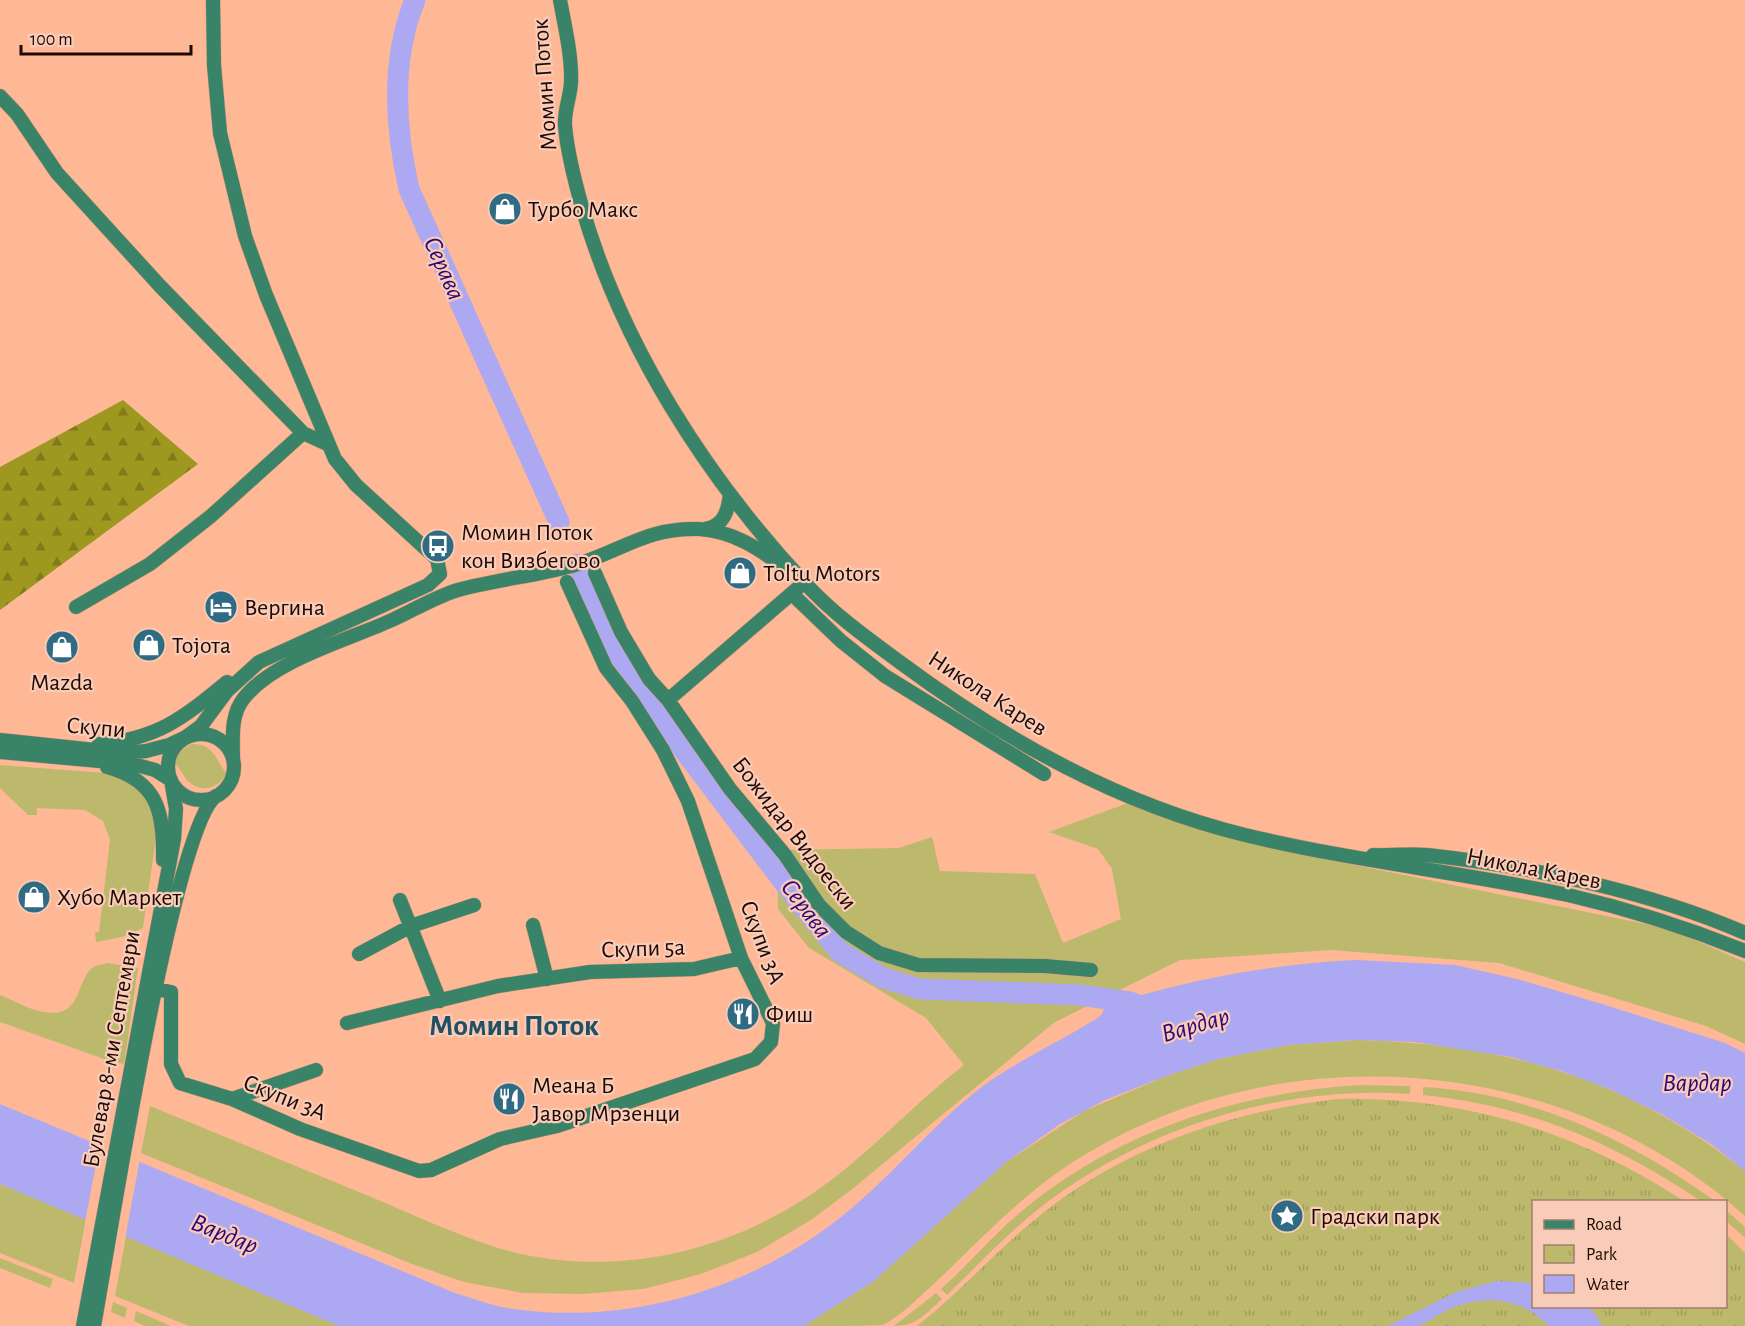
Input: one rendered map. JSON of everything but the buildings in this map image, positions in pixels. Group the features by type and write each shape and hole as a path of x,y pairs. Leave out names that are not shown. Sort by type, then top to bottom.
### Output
{"street":[{"path":"48,745 118,742 156,732 180,720 233,676 428,585 440,574 437,559 356,485 342,469 327,444 266,295 239,215 220,133 214,65 213,0"},
{"name":"Момин Поток","path":"560,0 571,81 565,127 582,208 619,305 667,399 713,469"},
{"path":"0,96 17,114 57,173 160,286 303,433 327,444"},
{"path":"76,607 150,564 211,516 303,433"},
{"name":"Никола Карев","path":"713,469 730,494 803,582 842,618 932,686 1032,750 1111,789 1219,828 1308,849 1572,896 1682,927 1745,951"},
{"path":"700,530 719,524 728,510 730,494"},
{"path":"259,662 227,691 204,723 176,744 167,758 171,780 179,790 191,798 205,799 216,796 232,781 237,710 245,697 266,679 300,660 453,592 553,569 597,556 644,536 665,531 700,530 738,538 761,551 803,582 668,700"},
{"name":"Божидар Видоески","path":"595,573 633,655 668,700 730,789 785,855 819,905 831,919 862,944 879,953 918,965 1045,966 1091,970"},
{"name":"Скупи 3А","path":"156,989 171,992 173,1027 170,1050 174,1074 180,1083 232,1099 319,1136 419,1171 431,1170 490,1143 557,1126 755,1059 771,1042 772,1023 741,958 716,878 676,774 632,701 606,668 567,582"},
{"path":"792,594 841,641 885,676 1044,774"},
{"path":"186,737 199,735 215,738 228,749 233,759"},
{"name":"Скупи","path":"0,740 134,753 153,750 186,737"},
{"name":"Скупи","path":"0,752 144,766 171,780"},
{"path":"79,759 131,775 150,792 162,824 162,890"},
{"name":"Булевар 8-ми Септември","path":"83,1326 92,1307 135,1075 162,890 176,819 171,780"},
{"name":"Булевар 8-ми Септември","path":"135,1075 196,827 205,808 216,796"},
{"name":"Никола Карев","path":"1308,849 1377,856 1428,855 1538,874 1650,900 1745,933"},
{"path":"400,900 440,1001"},
{"path":"359,954 411,926 474,905"},
{"path":"533,925 547,979"},
{"name":"Скупи 5а","path":"347,1023 498,986 590,972 694,969 741,958"},
{"path":"232,1099 315,1070"},
{"name":"Булевар 8-ми Септември","path":"92,1307 94,1326"}],"green space":[{"path":"123,400 198,464 0,610 0,467"},
{"path":"191,744 205,746 213,753 227,774 224,779 205,788 194,786 187,780 174,763 178,753"},
{"path":"0,765 118,774 145,793 158,824 143,928 122,937 96,942 95,932 99,932 110,840 103,821 85,810 37,808 37,815 28,815 0,788"},
{"path":"1128,803 1281,850 1670,929 1745,962 1745,1044 1706,1026 1499,963 1331,950 1180,960 1055,1022 851,1190 811,1220 757,1252 701,1274 643,1289 583,1294 523,1293 464,1282 412,1264 141,1153 150,1106 462,1235 495,1247 533,1256 572,1261 611,1262 650,1258 688,1250 726,1238 762,1223 818,1189 861,1156 964,1065 926,1018 809,948 778,909 777,850 899,848 932,837 940,871 1035,874 1063,943 1121,919 1112,869 1098,849 1049,832"},
{"path":"108,963 138,968 124,1064 0,1022 0,995 39,1011 54,1013 72,1005 88,972 95,966"},
{"path":"1357,1040 1412,1043 1464,1049 1563,1072 1610,1090 1656,1112 1701,1139 1745,1171 1745,1216 1727,1202 1727,1200 1724,1200 1672,1161 1591,1119 1504,1092 1414,1078 1323,1079 1234,1093 1147,1122 1049,1178 1017,1205 920,1297 883,1325 804,1326 874,1281 1005,1163 1084,1111 1169,1075 1218,1059 1288,1045"},
{"path":"1359,1085 1410,1086 1410,1094 1360,1093 1310,1097 1261,1105 1212,1118 1165,1136 1119,1157 1076,1182 1024,1221 947,1295 941,1289 1023,1210 1060,1182 1099,1158 1139,1138 1224,1107 1313,1089"},
{"path":"1423,1087 1463,1091 1540,1109 1613,1139 1648,1158 1714,1200 1699,1200 1635,1161 1569,1130 1499,1108 1423,1095"},
{"name":"Градски парк","path":"1337,1099 1430,1104 1518,1123 1603,1156 1682,1200 1532,1200 1532,1308 1727,1308 1727,1235 1745,1253 1745,1326 917,1326 1032,1222 1066,1196 1101,1174 1137,1154 1215,1124 1296,1105"},
{"path":"0,1184 86,1219 74,1283 0,1253"},
{"path":"1727,1211 1745,1227 1745,1238 1727,1222"},
{"path":"126,1236 339,1326 189,1326 115,1296"},
{"path":"0,1258 53,1279 50,1288 0,1268"},
{"path":"936,1293 942,1299 925,1314 909,1324 894,1326"},
{"path":"113,1302 127,1308 125,1318 111,1312"},
{"path":"136,1311 171,1326 145,1326 134,1321"}],"water":[{"name":"Вардар","path":"1356,960 1455,965 1517,979 1725,1043 1745,1053 1745,1171 1711,1144 1663,1115 1609,1089 1561,1071 1511,1057 1415,1042 1357,1040 1288,1045 1218,1059 1169,1075 1105,1100 1060,1124 1005,1163 874,1281 804,1326 339,1326 0,1184 0,1104 455,1293 501,1307 550,1312 593,1312 636,1308 678,1299 719,1286 759,1269 796,1248 852,1208 944,1119 983,1086 1096,1019 1102,1014 1105,1006 1167,988 1261,969"},
{"path":"1497,1281 1532,1283 1532,1308 1591,1308 1603,1326 1549,1326 1526,1309 1500,1301 1486,1300 1445,1311 1417,1326 1388,1326 1456,1292"}],"pier":[{"path":"100,1143 140,1159 125,1239 85,1222"}],"waterway":[{"name":"Серава","path":"415,0 402,46 398,94 398,118 409,189 559,522"},
{"name":"Серава","path":"577,564 613,647 640,692 792,893 840,952 883,978 920,989 1079,995 1130,1002 1149,1010"}],"place":[{"name":"Турбо Макс","path":"505,209"},
{"name":"Момин Поток кон Визбегово","path":"438,546"},
{"name":"Toltu Motors","path":"740,573"},
{"name":"Вергина","path":"221,607"},
{"name":"Тојота","path":"149,645"},
{"name":"Mazda","path":"62,647"},
{"name":"Хубо Маркет","path":"34,897"},
{"name":"Фиш","path":"743,1014"},
{"name":"Меана Б Јавор Мрзенци","path":"509,1099"},
{"name":"Градски парк","path":"1287,1216"}],"district":[{"name":"Момин Поток","path":"514,1025"}]}
